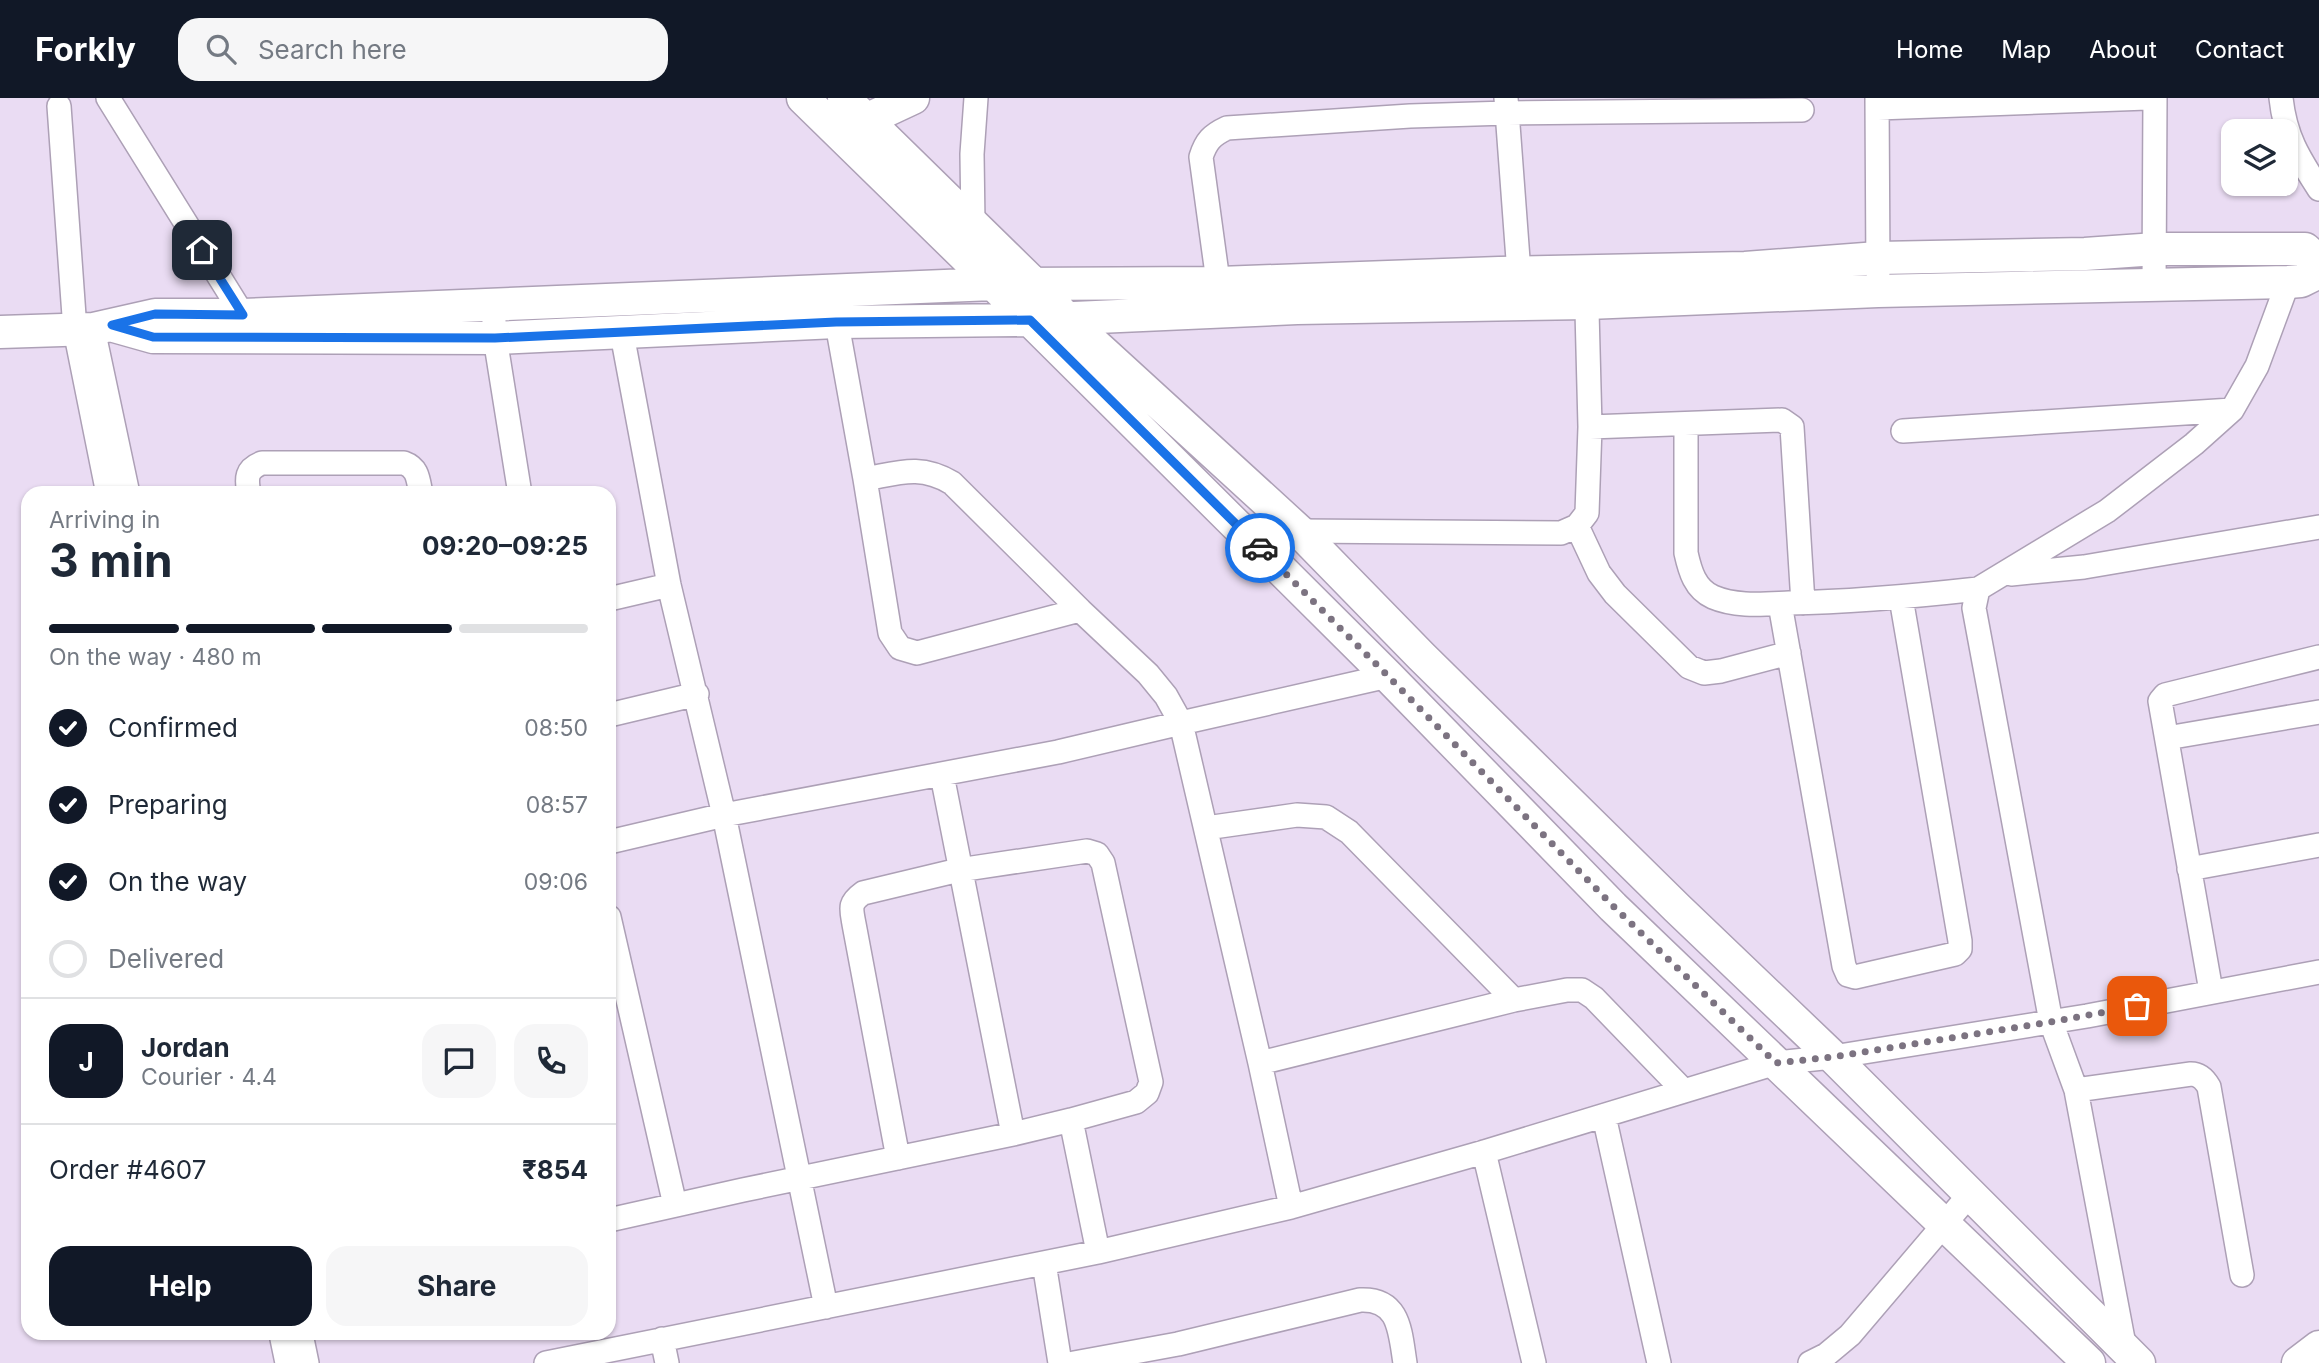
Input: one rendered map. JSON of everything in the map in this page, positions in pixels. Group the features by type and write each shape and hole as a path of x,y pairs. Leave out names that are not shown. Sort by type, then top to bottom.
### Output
{"street":[{"path":"108,98 243,315"},
{"path":"803,98 964,235 1033,283 1067,319 1299,531 1421,656 1647,879 1833,1057 2132,1356"},
{"path":"855,109 913,98"},
{"path":"964,235 976,98"},
{"path":"1878,291 1877,103 2147,98"},
{"path":"2154,286 2155,98"},
{"path":"2281,98 2289,138 2319,188"},
{"path":"60,106 93,328 107,486"},
{"path":"1507,106 1519,273"},
{"path":"1221,297 1201,157 1206,143 1214,134 1227,128 1410,116 1507,106 1802,110"},
{"path":"855,109 964,235 993,284 1388,676 1614,907 2089,1363"},
{"path":"93,328 153,337 495,338 836,322 1067,319 1221,297 1519,273 1745,268 1878,258 2085,254 2156,249 2305,249 2319,261"},
{"path":"1299,531 1561,533 1577,526 1587,513 1590,427 1586,271"},
{"path":"0,332 93,328 155,314 243,315 668,295 993,284 1033,283 1221,297 1297,308 1588,303 1878,291 2288,282 2301,281 2319,272"},
{"path":"1685,424 1686,553 1690,573 1700,588 1713,597 1747,604 1780,604 1901,598 1978,589 2107,511 2194,444 2232,410 2257,366 2288,282"},
{"path":"831,290 890,633 900,648 917,653 1080,610"},
{"path":"493,305 495,338 519,486"},
{"path":"93,328 126,486"},
{"path":"622,334 669,585 724,815 826,1307"},
{"path":"1903,431 2232,410"},
{"path":"1590,427 1783,421 1792,427 1803,603"},
{"path":"247,486 247,473 261,463 404,463 412,466 417,473 419,486"},
{"path":"865,479 913,471 935,473 952,483 1148,674 1166,696 1181,723 1291,1207"},
{"path":"1577,526 1599,573 1615,594 1689,667 1704,673 1721,671 1789,653"},
{"path":"2004,574 2084,567 2319,527"},
{"path":"616,597 669,585"},
{"path":"1978,589 1975,608 2051,1022 2076,1090 2132,1356"},
{"path":"1780,604 1844,966 1848,975 1855,977 1955,954 1960,948 1901,598"},
{"path":"2211,991 2161,701 2165,695 2319,657"},
{"path":"616,840 724,815 1058,752 1388,676"},
{"path":"616,713 697,694"},
{"path":"2167,738 2319,712"},
{"path":"942,775 1013,1134"},
{"path":"1206,828 1297,815 1326,817 1349,832 1514,1000"},
{"path":"2189,869 2319,845"},
{"path":"616,1218 1013,1134 1136,1102 1147,1093 1151,1082 1102,863 1097,854 1087,851 959,870 863,892 854,900 852,909 898,1158"},
{"path":"546,1363 1098,1252 1291,1207 1484,1152 1776,1063 1833,1057 2051,1022 2319,972"},
{"path":"616,975 675,1205"},
{"path":"1260,1063 1567,989 1582,990 1594,998 1684,1091"},
{"path":"2076,1090 2191,1074 2196,1074 2206,1082 2242,1275"},
{"path":"1604,1116 1659,1363"},
{"path":"1071,1120 1098,1252"},
{"path":"1484,1152 1534,1363"},
{"path":"1810,1363 1826,1355 1850,1335 1969,1194"},
{"path":"1044,1263 1060,1363"},
{"path":"1074,1363 1180,1354 1360,1300 1374,1300 1389,1307 1399,1325 1405,1363"},
{"path":"662,1339 667,1363"},
{"path":"282,1340 287,1363"},
{"path":"302,1340 307,1363"},
{"path":"2298,1363 2319,1346"}],"way so far":[{"path":"1260,548 1614,907 1776,1063 1833,1057 2137,1006"}],"route":[{"path":"202,250 243,315 155,314 112,325 153,337 495,338 836,322 1030,320 1260,548"}]}
